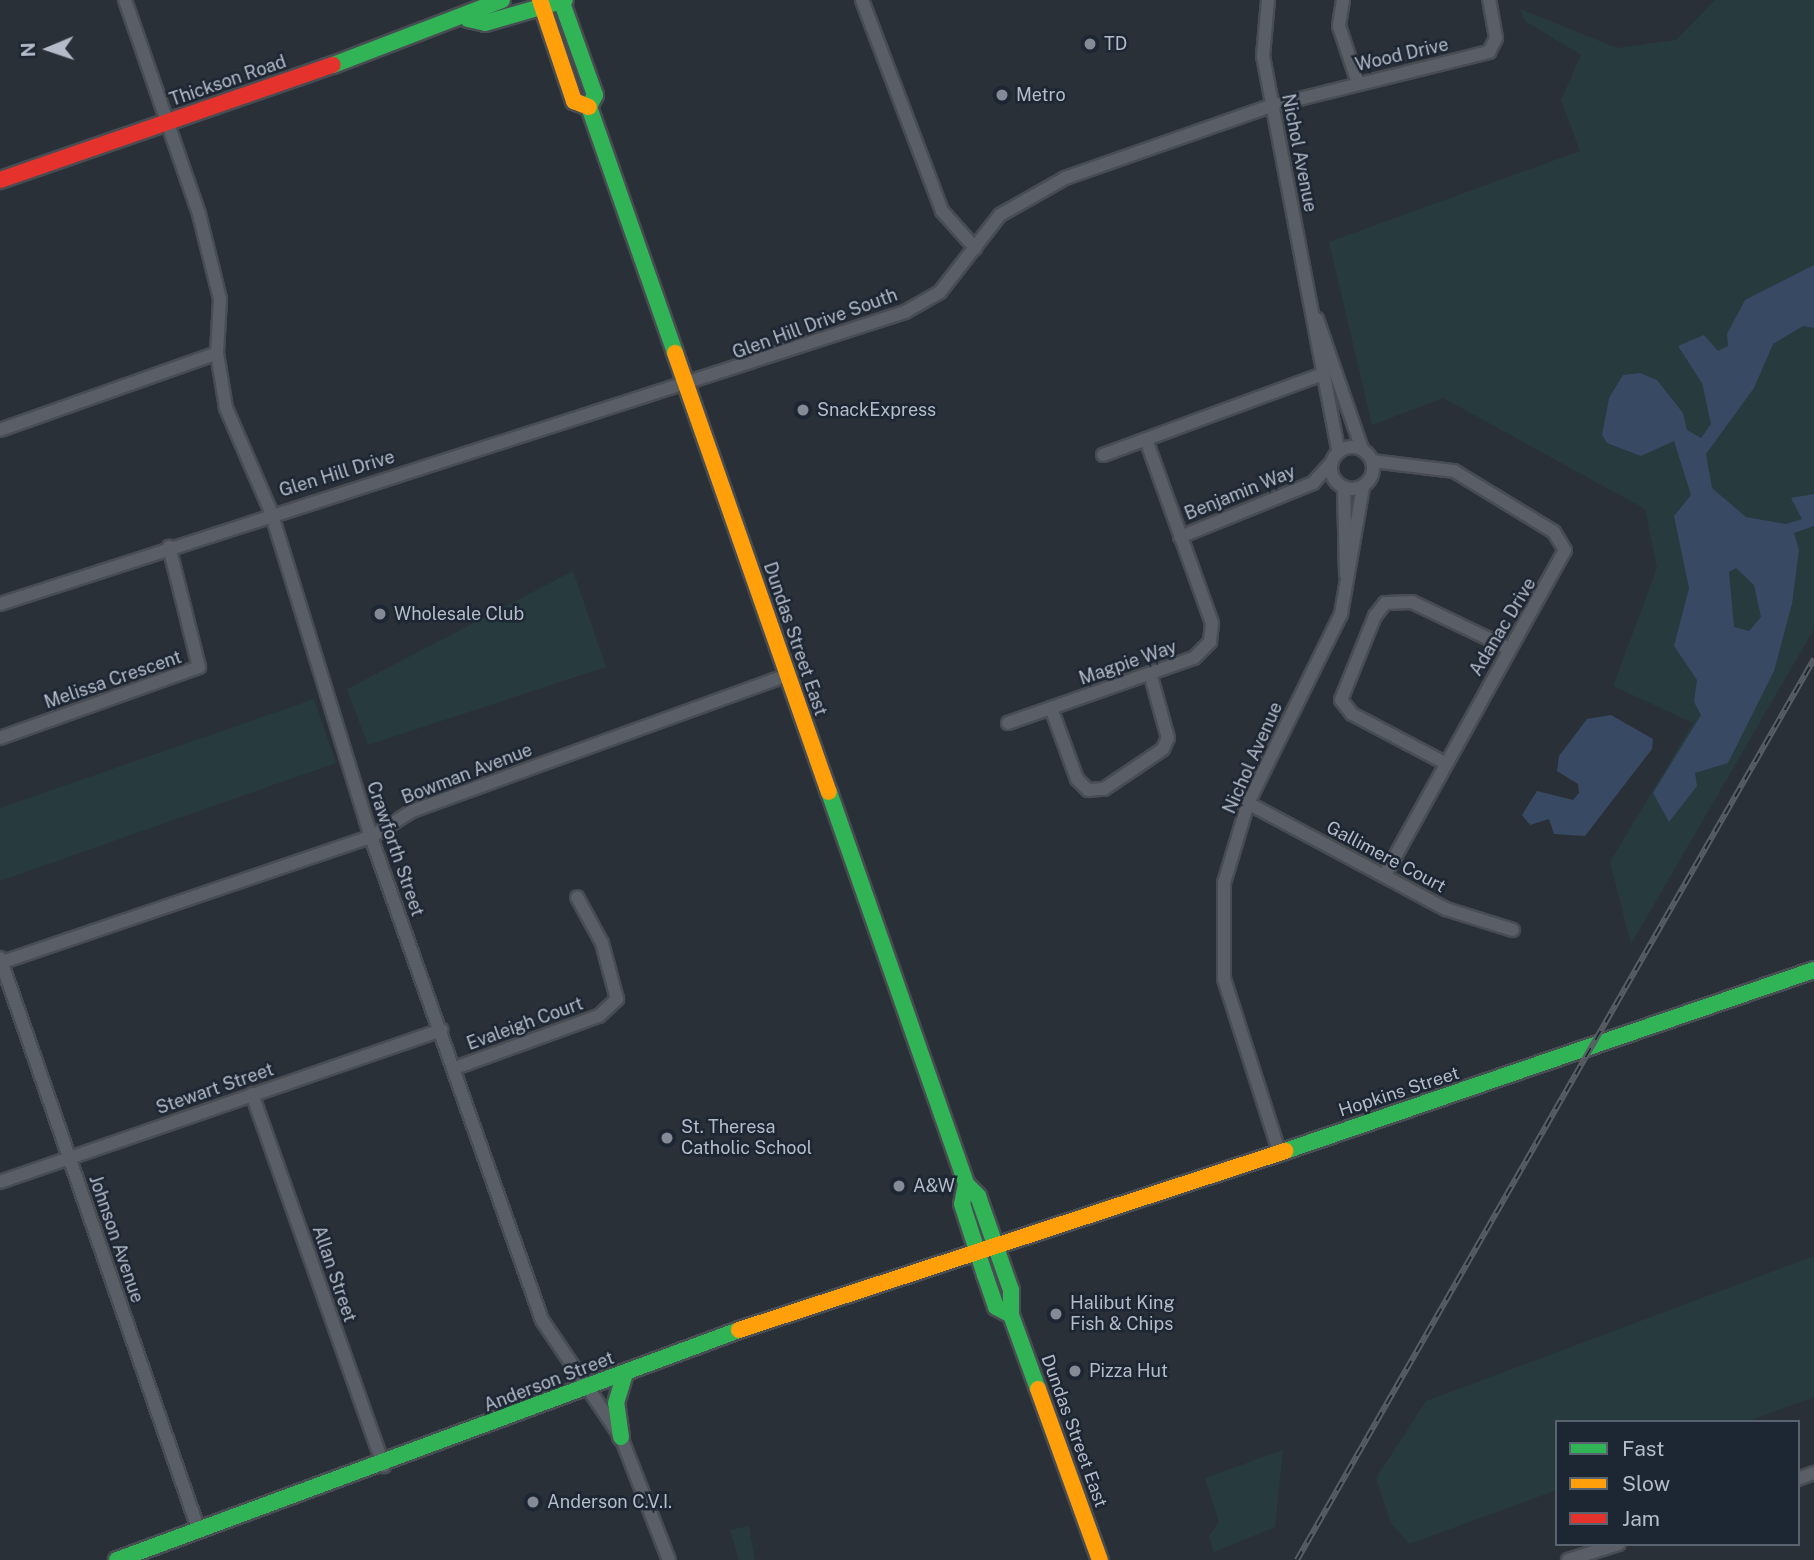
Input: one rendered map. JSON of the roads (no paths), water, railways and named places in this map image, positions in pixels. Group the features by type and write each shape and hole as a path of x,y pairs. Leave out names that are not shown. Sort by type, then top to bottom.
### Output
{"main road":[{"name":"Thickson Road","path":"0,180 468,19 502,0"},
{"name":"Thickson Road","path":"468,19 485,23 541,3 563,0"},
{"name":"Dundas Street East","path":"563,0 595,95 589,107 966,1184 978,1196 1013,1297 1012,1315 1100,1560"},
{"name":"Dundas Street East","path":"541,3 575,101 589,107"},
{"name":"Hopkins Street","path":"996,1248 1814,970"},
{"name":"Dundas Street East","path":"966,1184 962,1204 996,1307 1012,1315"},
{"name":"Anderson Street","path":"117,1560 384,1466 830,1297 996,1248"},
{"path":"621,1437 616,1402 625,1374"}],"street":[{"name":"Crawforth Street","path":"125,0 200,214 220,299 217,352 226,408 271,512 372,837 542,1321 621,1437 668,1560"},
{"path":"862,0 942,211 975,248"},
{"name":"Nichol Avenue","path":"1268,0 1263,56 1314,313 1338,451"},
{"path":"1343,0 1339,26 1358,83"},
{"name":"Wood Drive","path":"1271,106 1489,52 1496,38 1489,0"},
{"name":"Glen Hill Drive South","path":"687,386 905,312 940,292 1000,215 1065,178 1271,106"},
{"name":"Nichol Avenue","path":"1314,313 1362,449"},
{"path":"0,430 217,352"},
{"path":"1102,455 1323,374"},
{"name":"Glen Hill Drive","path":"0,604 271,512 687,386"},
{"name":"Magpie Way","path":"1008,723 1199,655 1212,636 1146,440"},
{"path":"1362,449 1372,467 1363,486 1341,486 1331,463 1338,451 1362,449"},
{"name":"Benjamin Way","path":"1180,537 1314,483 1331,463"},
{"name":"Adanac Drive","path":"1372,467 1454,471 1554,532 1565,550 1508,648 1386,873"},
{"name":"Benjamin Way","path":"1314,483 1341,486"},
{"name":"Nichol Avenue","path":"1341,486 1346,589"},
{"name":"Nichol Avenue","path":"1279,1151 1224,979 1224,883 1248,803 1341,614 1363,486"},
{"name":"Melissa Crescent","path":"0,738 199,667 169,547"},
{"path":"1445,764 1352,714 1341,700 1376,616 1385,603 1412,602 1508,648"},
{"path":"1051,708 1077,779 1088,790 1104,789 1163,749 1168,738 1150,673"},
{"name":"Bowman Avenue","path":"1,961 372,837 412,811 788,675"},
{"name":"Gallimere Court","path":"1248,803 1386,873 1446,909 1513,930"},
{"name":"Evaleigh Court","path":"455,1068 599,1016 617,999 602,943 577,897"},
{"name":"Johnson Avenue","path":"1,961 199,1531"},
{"name":"Stewart Street","path":"0,1182 442,1030"},
{"name":"Allan Street","path":"252,1094 384,1466"},
{"path":"1568,1560 1613,1546"}],"water":[{"path":"1814,265 1814,328 1803,326 1773,344 1754,388 1706,454 1712,488 1746,517 1786,524 1802,519 1791,498 1814,494 1814,526 1794,533 1799,550 1792,604 1774,671 1728,763 1695,773 1697,786 1669,822 1653,793 1701,715 1694,702 1697,680 1674,646 1689,588 1674,516 1691,495 1674,441 1641,456 1607,443 1602,435 1609,398 1623,375 1640,373 1657,380 1683,413 1687,430 1701,438 1711,424 1702,383 1678,346 1704,335 1718,351 1728,346 1727,334 1745,300","holes":["1736,568 1754,585 1761,617 1749,631 1734,627 1729,572"]},
{"path":"1611,715 1653,739 1652,749 1585,836 1554,834 1549,819 1530,825 1522,815 1537,791 1573,800 1579,793 1578,784 1557,771 1559,756 1587,719"}],"railway":[{"path":"1297,1560 1814,659"}],"place":[{"name":"TD","path":"1090,44"},
{"name":"Metro","path":"1002,95"},
{"name":"SnackExpress","path":"803,410"},
{"name":"Wholesale Club","path":"380,614"},
{"name":"St. Theresa Catholic School","path":"667,1138"},
{"name":"A&W","path":"899,1186"},
{"name":"Halibut King Fish & Chips","path":"1056,1314"},
{"name":"Pizza Hut","path":"1075,1371"},
{"name":"Anderson C.V.I.","path":"533,1502"}]}
